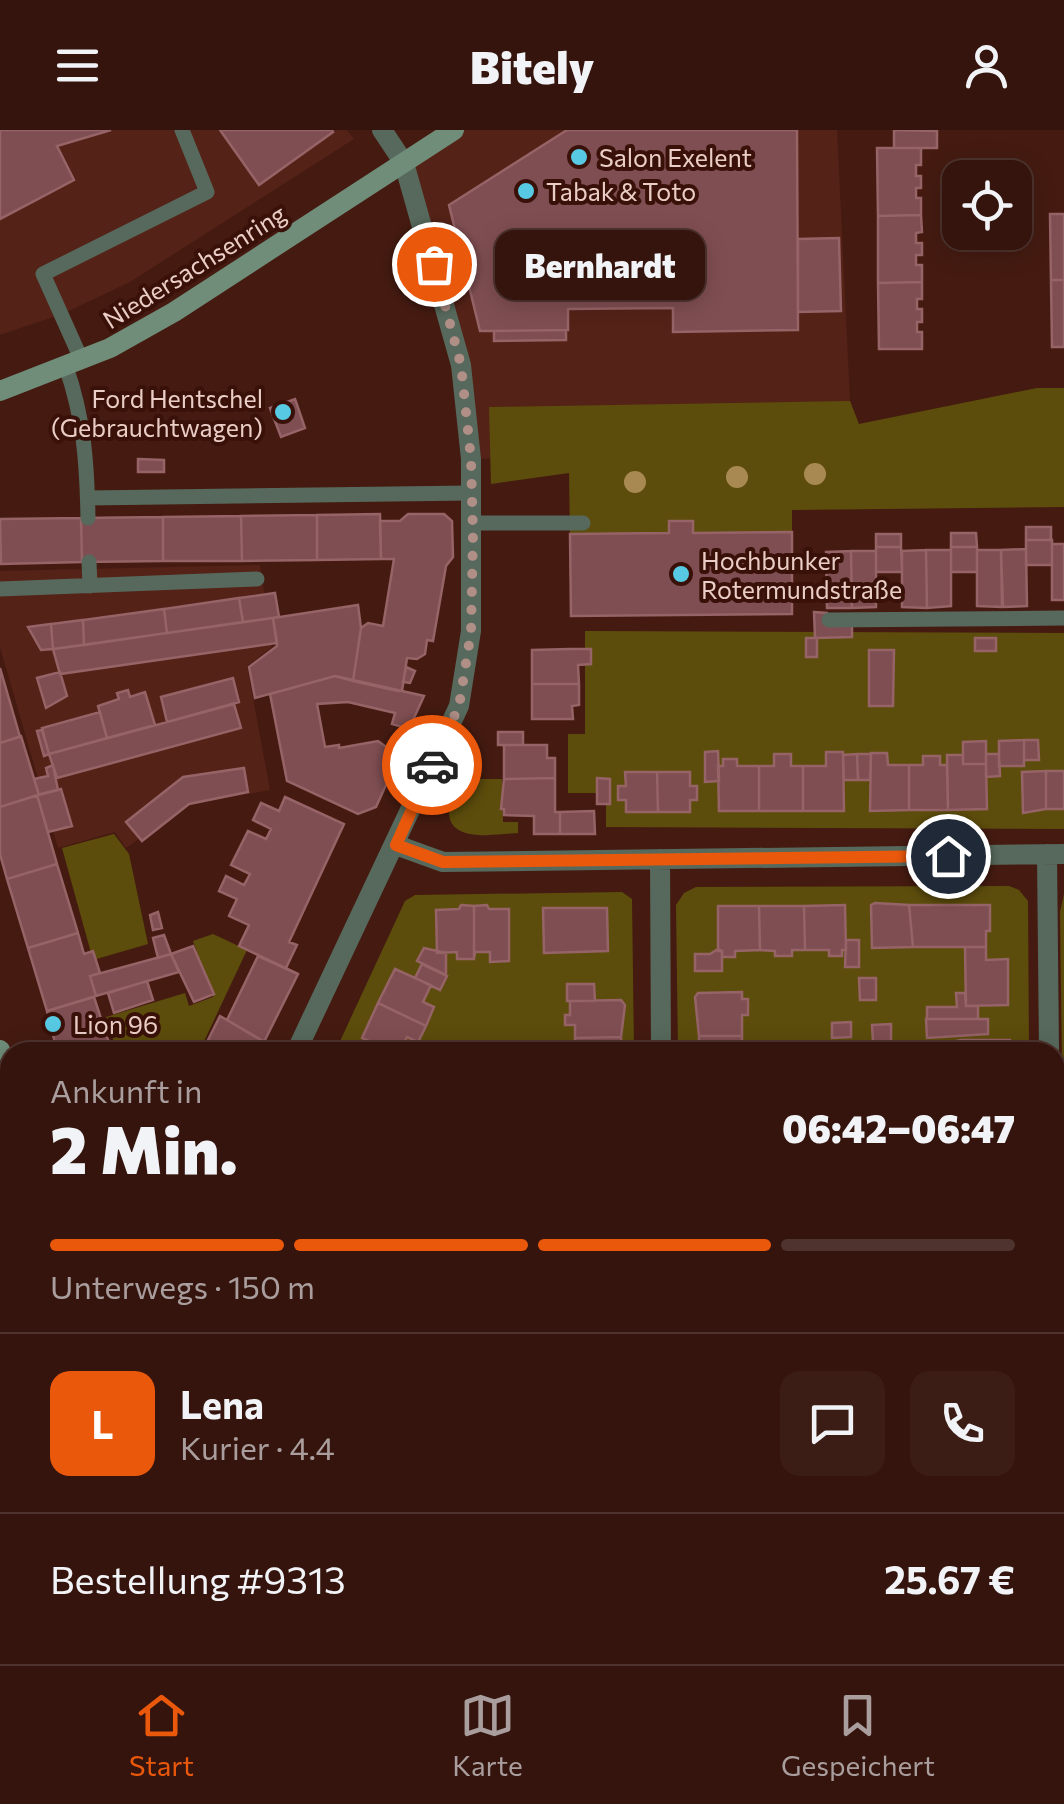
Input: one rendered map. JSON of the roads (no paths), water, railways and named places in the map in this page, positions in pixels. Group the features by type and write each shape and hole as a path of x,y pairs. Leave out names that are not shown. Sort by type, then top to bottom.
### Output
{"street":[{"path":"301,1042 459,706 471,632 471,492 461,365 404,163 382,130"},
{"name":"Niedersachsenring","path":"0,390 74,364 174,312 454,130"},
{"path":"396,845 443,862 1056,854 1050,1042"},
{"path":"660,859 661,1042"}],"lane":[{"path":"88,518 86,448 74,364 42,274 207,192 182,130"},
{"path":"88,498 471,492"},
{"path":"472,523 583,523"},
{"path":"89,562 90,586"},
{"path":"0,589 256,580"},
{"path":"829,620 1064,618"}],"place":[{"name":"Salon Exelent","path":"579,157"},
{"name":"Tabak & Toto","path":"526,191"},
{"name":"Bernhardt","path":"434,264"},
{"name":"Ford Hentschel (Gebrauchtwagen)","path":"283,412"},
{"name":"Hochbunker Rotermundstraße","path":"681,574"},
{"name":"Lion 96","path":"53,1024"}]}
